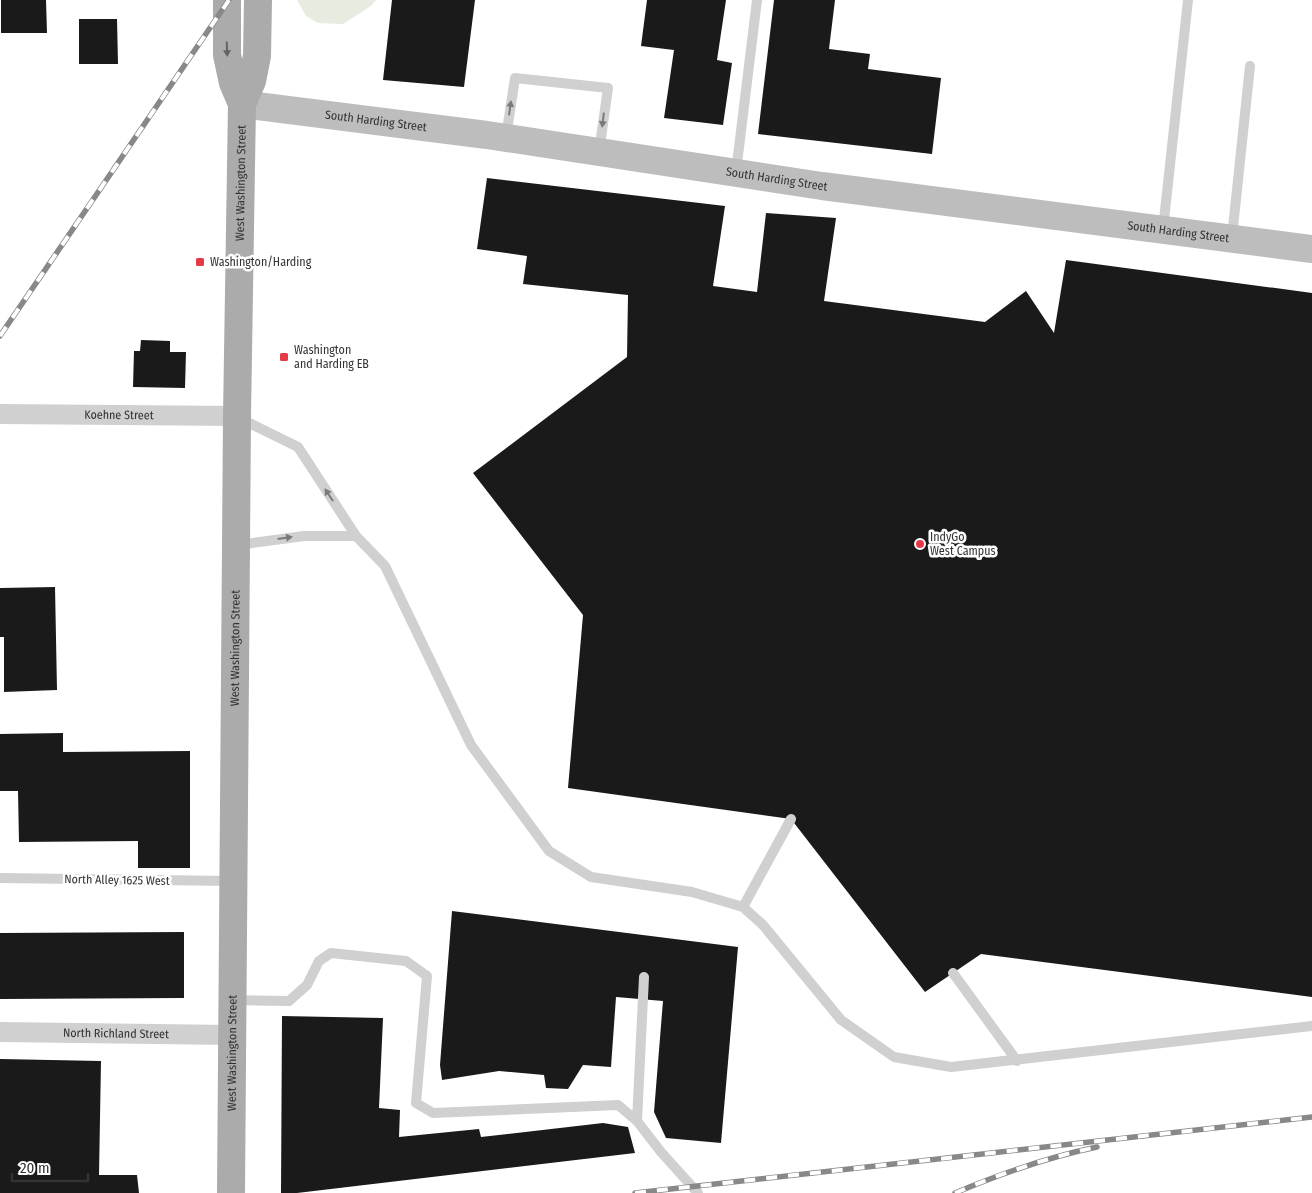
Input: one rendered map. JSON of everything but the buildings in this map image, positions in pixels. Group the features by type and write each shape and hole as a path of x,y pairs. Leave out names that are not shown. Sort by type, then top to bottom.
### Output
{"main road":[{"name":"West Washington Street","path":"227,0 227,56 233,83 242,104"},
{"name":"West Washington Street","path":"231,1193 237,416 242,104 252,81 257,56 258,0"}],"street":[{"name":"South Harding Street","path":"242,104 506,138 822,186 1312,249"},
{"name":"Koehne Street","path":"0,414 237,416"},
{"name":"North Richland Street","path":"0,1032 232,1035"}],"lane":[{"path":"736,173 757,0"},
{"path":"1163,230 1188,0"},
{"path":"1232,239 1250,66"},
{"path":"506,138 515,78 608,88 599,152"},
{"path":"237,416 298,447 356,536 386,566 471,745 549,851 590,877 692,892 743,907 764,925 841,1020 894,1057 951,1067 1312,1026"},
{"path":"236,546 304,536 356,536"},
{"path":"743,907 791,819"},
{"name":"North Alley 1625 West","path":"0,878 233,881"},
{"path":"232,1000 289,1001 307,986 319,961 331,952 406,960 427,976 416,1102 433,1113 618,1105 637,1121 661,1152 698,1193"},
{"path":"953,973 1017,1060"},
{"path":"637,1121 644,977"}],"shaded area":[{"path":"297,0 376,0 371,6 343,24 318,23 306,16"}],"railway":[{"path":"0,336 229,0"},
{"path":"635,1193 1312,1117"},
{"path":"955,1193 1024,1167 1097,1147"}],"place":[{"name":"Washington/Harding","path":"200,262"},
{"name":"Washington and Harding EB","path":"284,357"},
{"name":"IndyGo West Campus","path":"920,544"}]}
